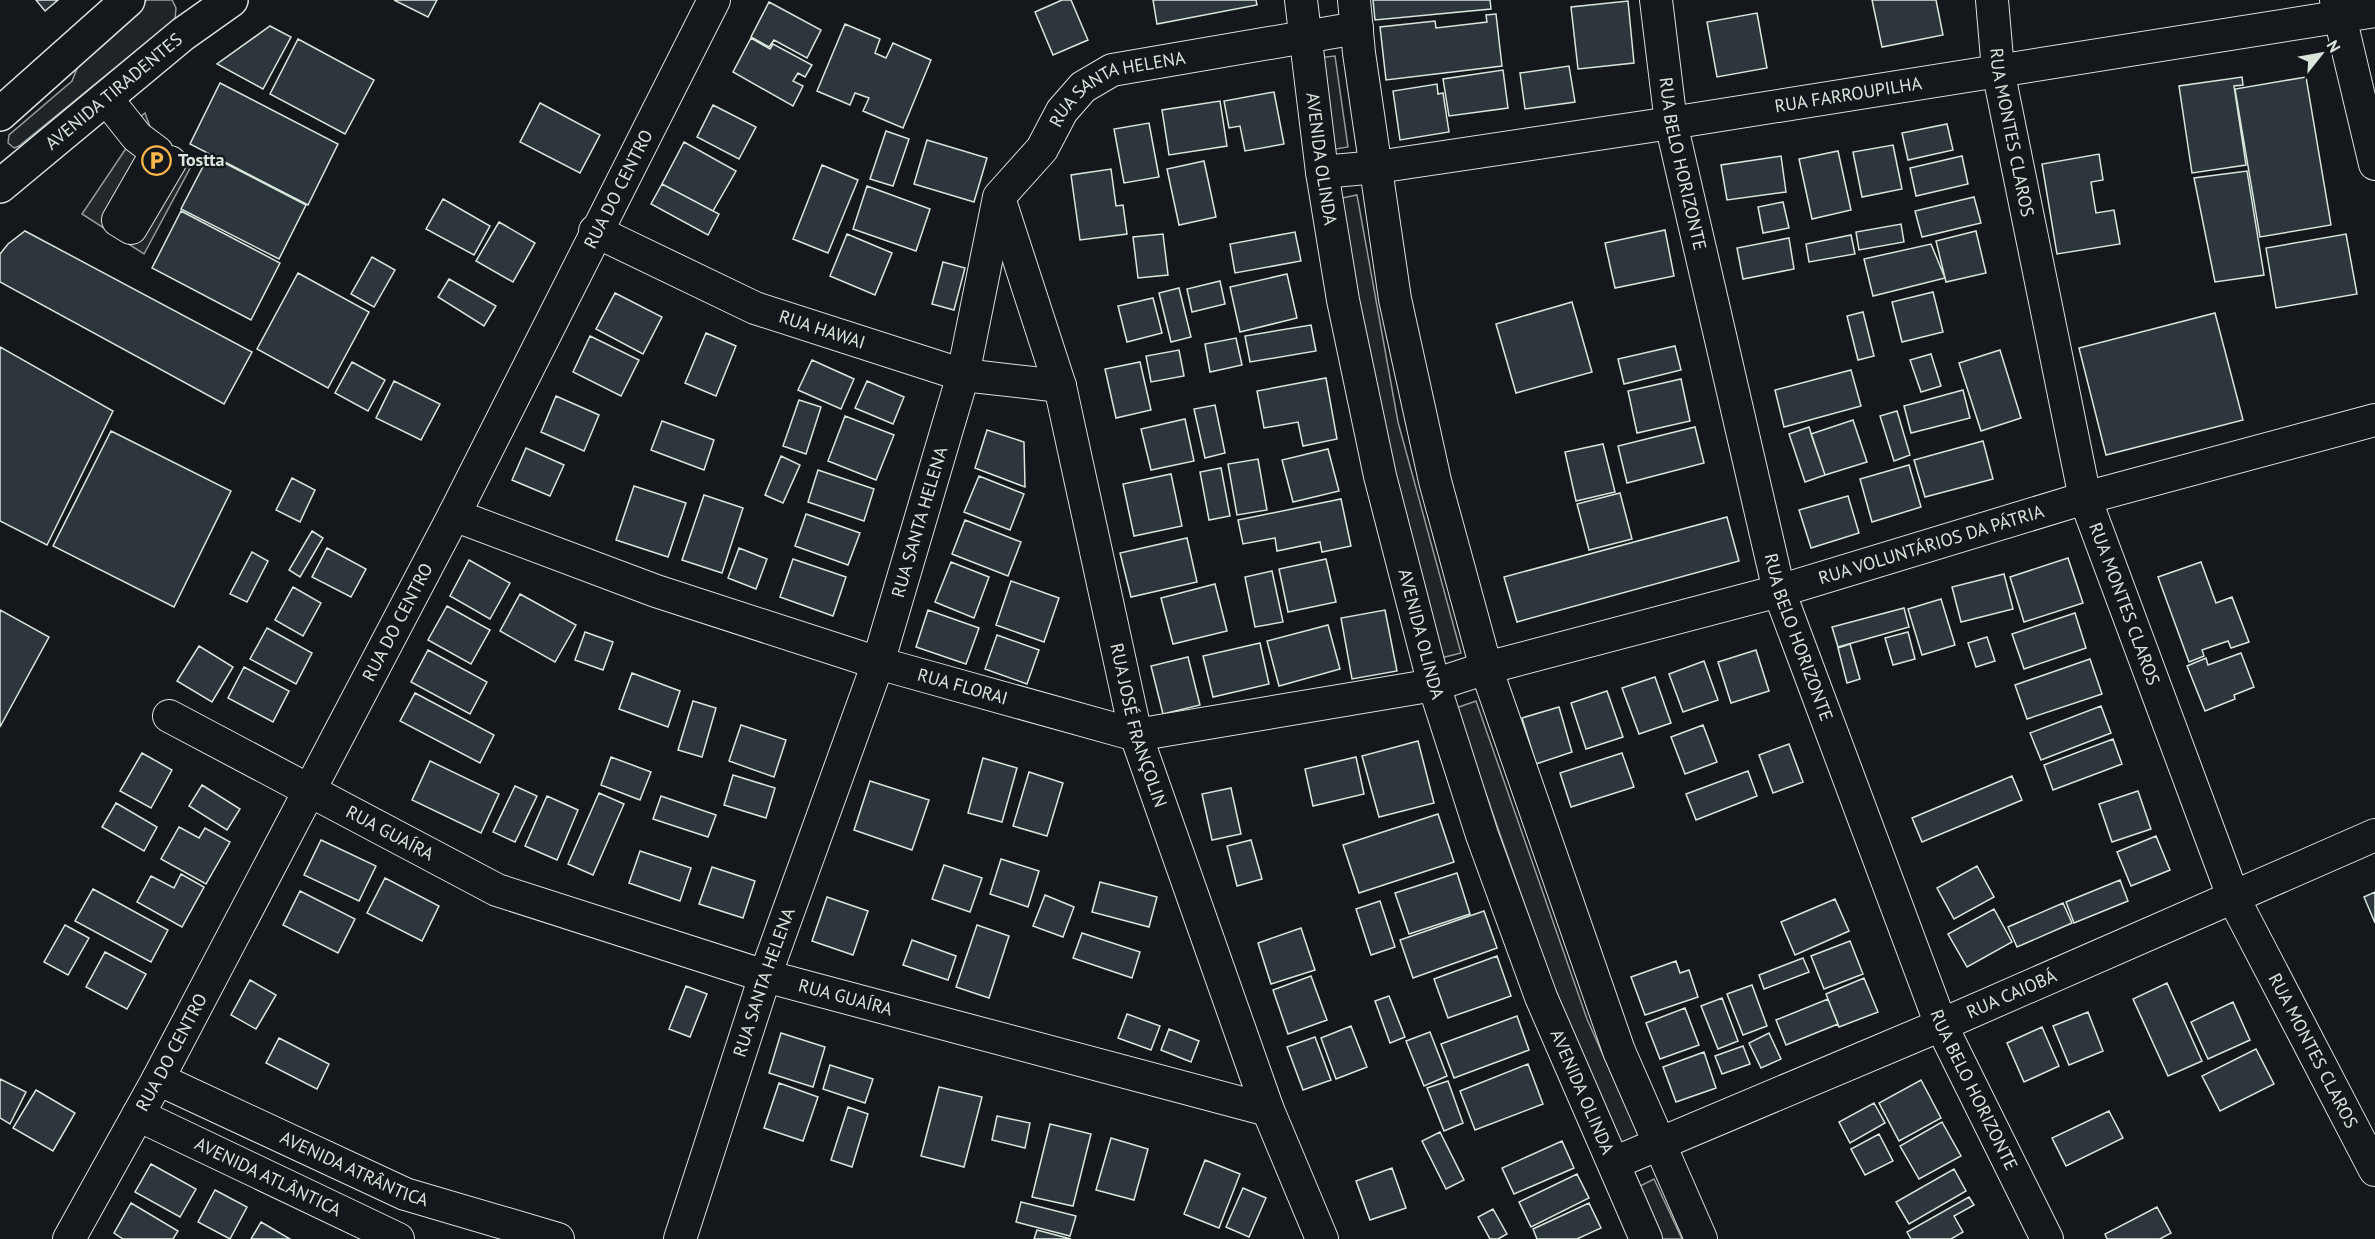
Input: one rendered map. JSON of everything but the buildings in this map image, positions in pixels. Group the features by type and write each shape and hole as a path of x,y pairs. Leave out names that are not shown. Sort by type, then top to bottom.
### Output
{"main road":[{"path":"0,114 128,0"},
{"name":"AVENIDA TIRADENTES","path":"4,176 106,98 218,4"}],"street":[{"name":"RUA DO CENTRO","path":"69,1239 158,1079 308,789 454,515 595,231 714,0"},
{"name":"AVENIDA OLINDA","path":"1301,0 1322,172 1343,300 1380,476 1434,685 1482,835 1541,997 1646,1239"},
{"name":"RUA BELO HORIZONTE","path":"1656,0 1671,123 1779,591 1941,1025 2048,1239"},
{"name":"RUA MONTES CLAROS","path":"1992,0 1998,69 2085,498 2234,899 2375,1170"},
{"name":"RUA FARROUPILHA","path":"1322,172 1377,167 1671,123 1998,69 2337,8 2375,11"},
{"path":"2337,8 2375,164"},
{"name":"RUA SANTA HELENA","path":"680,1239 765,976 878,663 963,375 999,197 1042,149 1062,111 1083,87 1112,70 1304,35 1355,14"},
{"path":"1355,14 1395,299 1435,481 1486,668 1619,1051 1658,1145 1701,1239"},
{"path":"106,98 137,136 157,152 118,220 131,228 170,162"},
{"name":"RUA JOSÉ FRANÇOLIN","path":"999,197 1060,386 1136,735 1268,1110 1322,1239"},
{"name":"RUA HAWAI","path":"595,231 755,308 963,375 1060,386"},
{"name":"RUA VOLUNTÁRIOS DA PÁTRIA","path":"1486,668 1779,591 2085,498 2375,420"},
{"name":"RUA FLORAI","path":"454,515 656,591 878,663 1136,735 1434,685 1486,668"},
{"name":"RUA GUAÍRA","path":"169,716 497,890 765,976 1268,1110"},
{"name":"RUA CAIOBÁ","path":"1614,1163 2234,899 2375,835"},
{"name":"AVENIDA ATRÂNTICA","path":"158,1079 405,1194 558,1239"},
{"name":"AVENIDA ATLÂNTICA","path":"138,1115 398,1239"}],"shaded area":[{"path":"147,0 172,0 176,8 175,19 19,146 14,148 8,143 9,135 72,81 83,54"},
{"path":"1335,56 1348,147 1330,150 1317,58"},
{"path":"145,113 153,135 195,159 144,254 82,214 129,144 121,132"},
{"path":"1357,195 1398,422 1461,653 1441,658 1380,426 1337,199"},
{"path":"1476,701 1587,1019 1639,1136 1620,1145 1567,1026 1456,708"},
{"path":"1654,1179 1682,1239 1660,1239 1636,1188"}],"place":[{"name":"Tostta","path":"157,160"}]}
